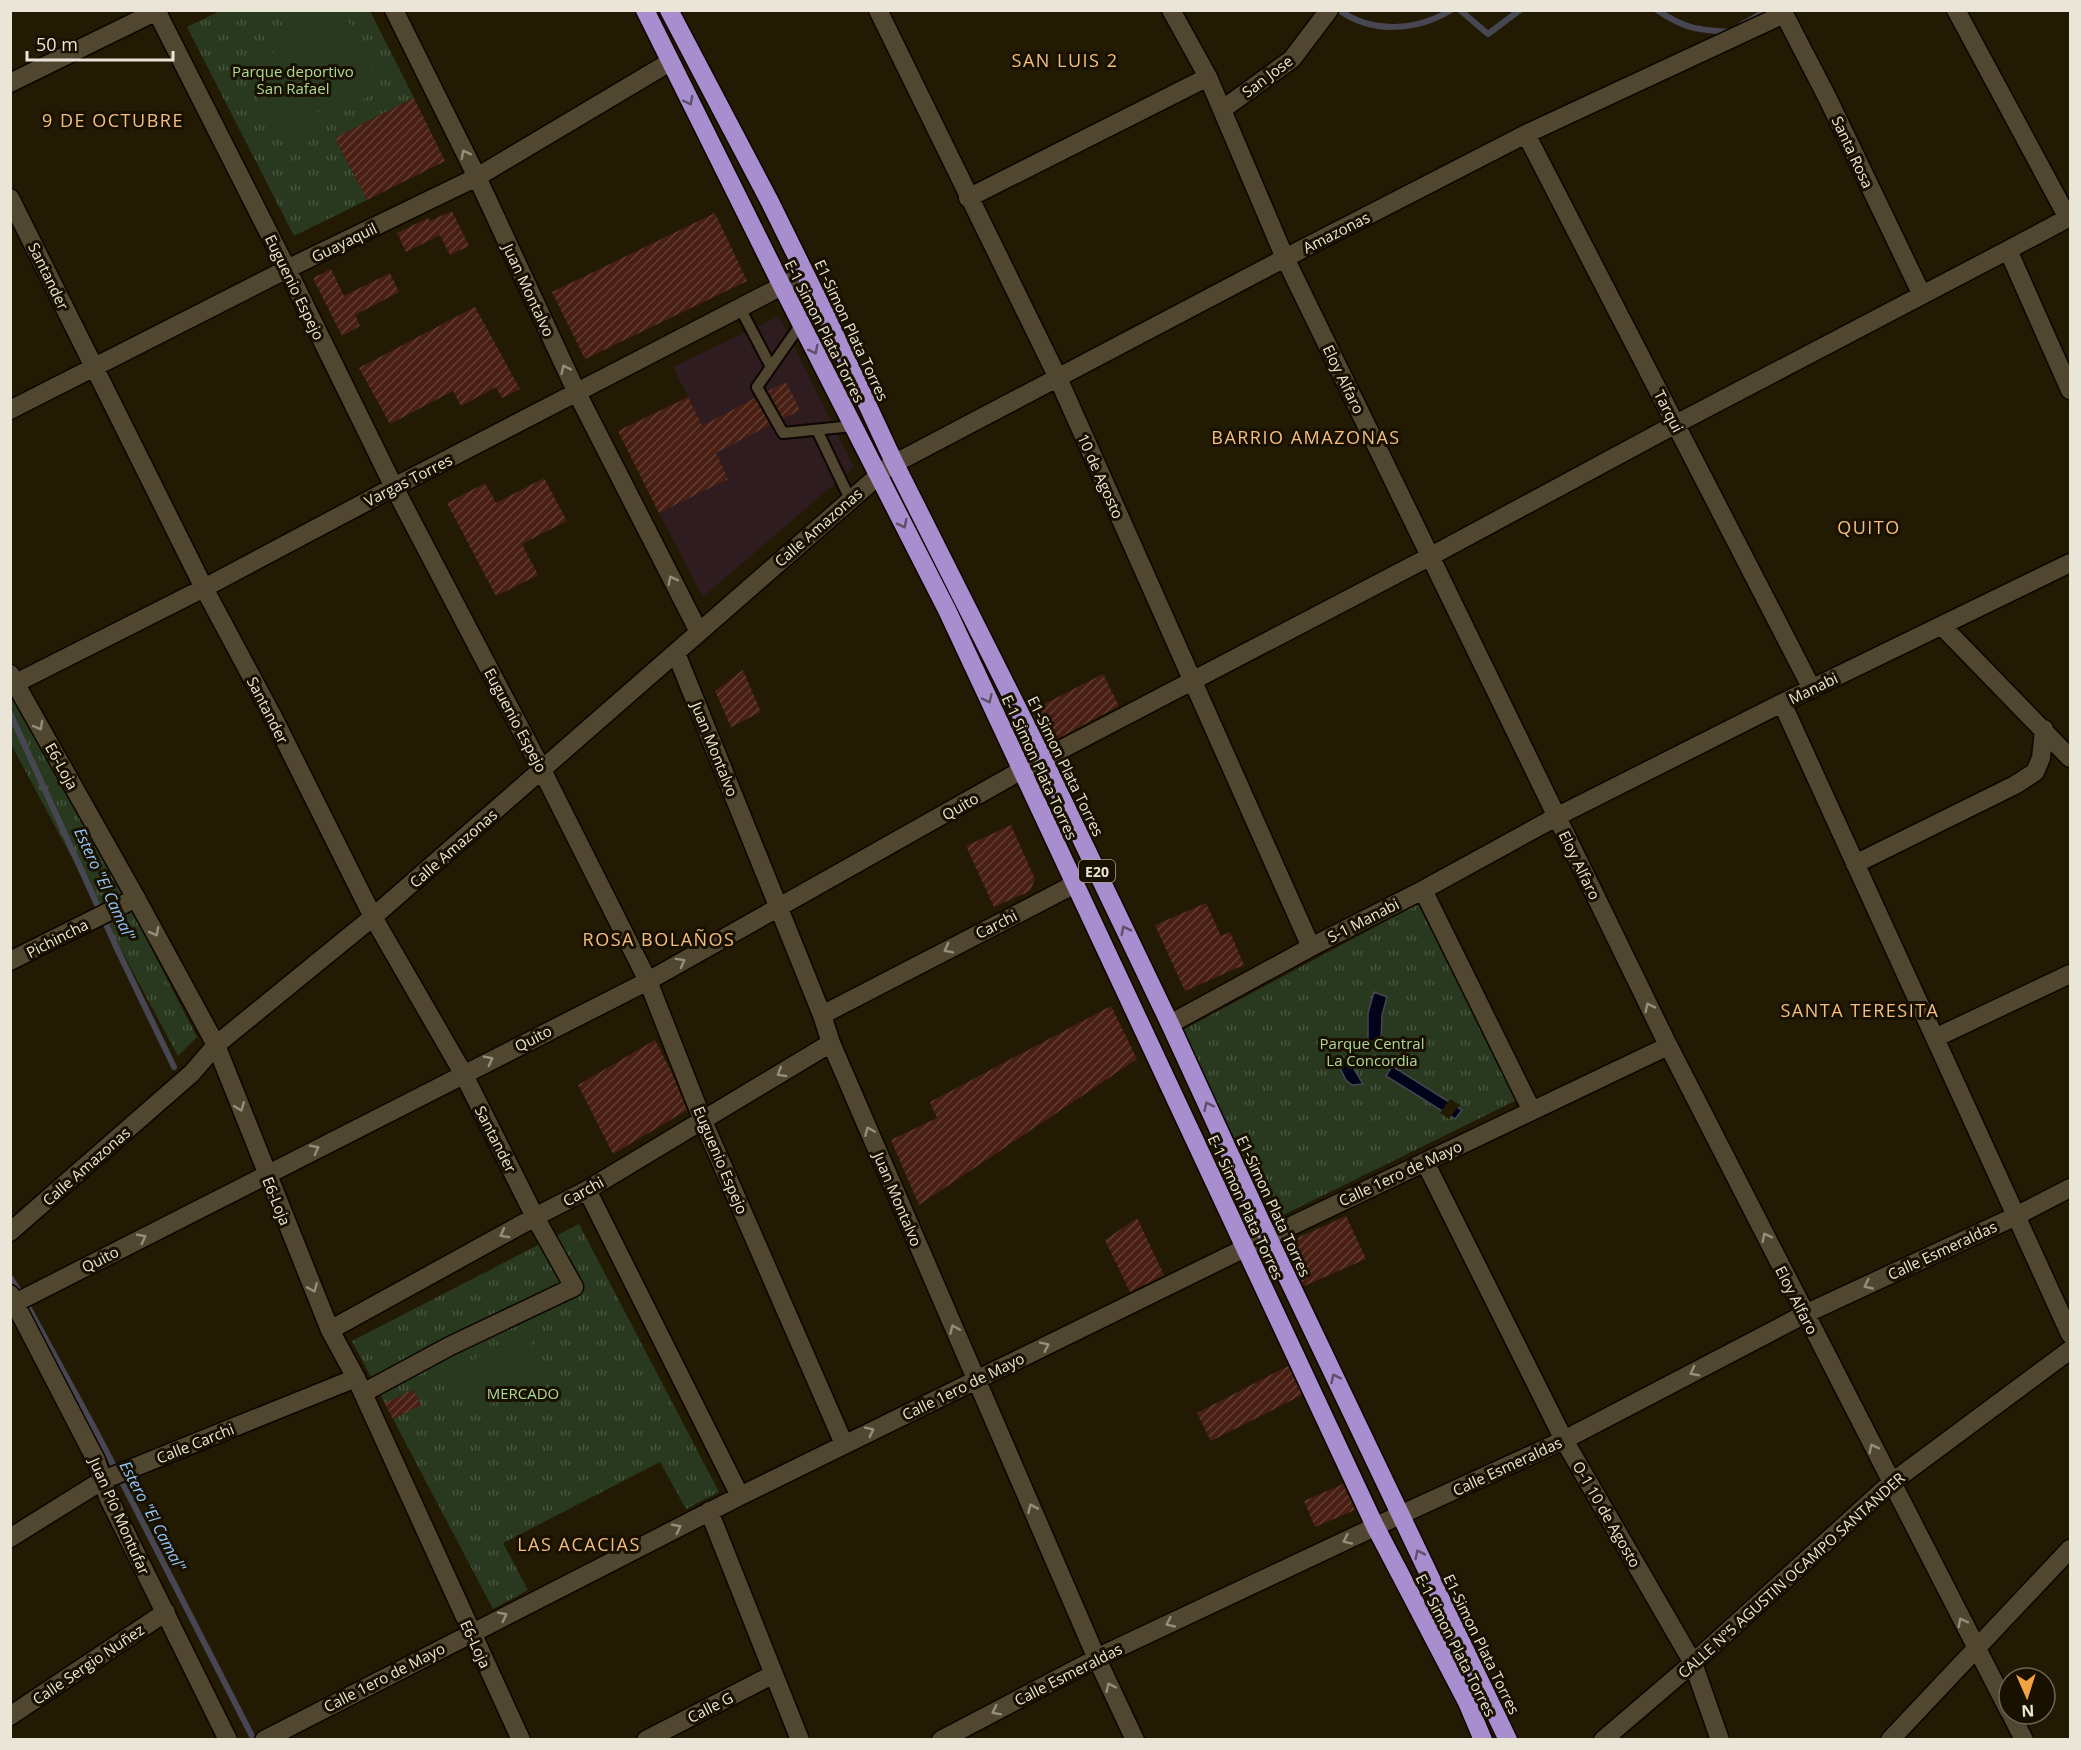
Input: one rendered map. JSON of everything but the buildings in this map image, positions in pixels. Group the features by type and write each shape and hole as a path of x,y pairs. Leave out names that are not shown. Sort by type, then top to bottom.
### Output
{"highway":[{"name":"E-1 Simon Plata Torres","path":"645,10 946,610 1375,1526 1461,1692 1483,1740"},
{"name":"E1-Simon Plata Torres","path":"669,10 805,274 894,462 1043,759 1508,1740"}],"street":[{"name":"Juan Montalvo","path":"394,10 477,177 576,393 699,632"},
{"name":"10 de Agosto","path":"878,10 1058,378 1311,947"},
{"name":"Eloy Alfaro","path":"1171,10 1223,109 1285,258 1668,1046 1997,1688"},
{"name":"San Jose","path":"1223,109 1292,59 1329,10"},
{"path":"1956,10 2069,218"},
{"path":"10,83 157,11"},
{"name":"Euguenio Espejo","path":"157,11 394,487 542,770 648,981 703,1121 844,1444"},
{"name":"Amazonas","path":"894,462 1526,134 1783,12"},
{"name":"Santa Rosa","path":"1783,12 1922,295"},
{"name":"Guayaquil","path":"10,410 287,269 477,177 670,62"},
{"path":"968,198 1208,77"},
{"name":"Tarqui","path":"1526,134 1812,689"},
{"name":"Santander","path":"10,198 204,588 273,717 374,917 463,1074 535,1217 574,1287 359,1386"},
{"name":"Quito","path":"13,1298 267,1174 648,981 1022,770 2069,218"},
{"path":"2008,250 2070,390"},
{"name":"Vargas Torres","path":"12,681 204,588 805,274"},
{"name":"Calle Amazonas","path":"10,1232 192,1073 216,1045 374,917 894,462"},
{"name":"Manabi","path":"1556,817 1782,703 2070,563"},
{"path":"1942,626 2070,755"},
{"name":"Juan Montalvo","path":"676,653 822,1015 831,1043 1097,1659 1135,1740"},
{"name":"E6-Loja","path":"12,681 136,898 216,1045 330,1330 359,1386 521,1740"},
{"path":"1782,703 2070,1334"},
{"path":"1855,864 2015,785 2035,772 2041,758 2044,729"},
{"name":"S-1 Manabi","path":"1170,1024 1556,817"},
{"name":"Carchi","path":"822,1015 1075,884"},
{"path":"1423,890 1532,1111"},
{"name":"Pichincha","path":"10,962 136,898"},
{"path":"1935,1038 2070,974"},
{"name":"Carchi","path":"330,1330 587,1190 831,1043"},
{"name":"Calle 1ero de Mayo","path":"264,1740 844,1444 1245,1248 1668,1046"},
{"name":"O-1 10 de Agosto","path":"1425,1162 1564,1440 1693,1663 1720,1740"},
{"name":"Calle Esmeraldas","path":"941,1740 1097,1659 1375,1526 1564,1440 1805,1314 2016,1216 2070,1188"},
{"path":"587,1190 740,1496"},
{"name":"Juan Pío Montufar","path":"13,1298 96,1460 108,1497 228,1740"},
{"name":"CALLE Nº5 AGUSTIN OCAMPO SANTANDER","path":"1603,1740 1693,1663 1891,1483 2070,1350"},
{"name":"Calle Carchi","path":"10,1538 103,1480 359,1386"},
{"path":"709,1511 800,1740"},
{"path":"1890,1740 1976,1648 2068,1557"},
{"name":"Calle Sergio Nuñez","path":"10,1716 166,1612"},
{"name":"Calle G","path":"646,1740 774,1674"},
{"name":"Eloy Alfaro","path":"2017,1726 2024,1740"}],"lane":[{"path":"740,308 771,367"},
{"path":"801,324 757,387 783,433 853,426"},
{"path":"817,430 850,499"}],"shaded area":[{"path":"779,316 854,467 703,597 659,513 728,479 673,367"}],"green space":[{"name":"Parque deportivo San Rafael","path":"220,11 370,11 414,98 335,138 367,200 294,236 187,27"},
{"path":"276,11 343,11 383,89 330,116"},
{"path":"283,47 321,119 279,141 241,69"},
{"path":"10,675 197,1037 178,1056 11,744"},
{"name":"Parque Central La Concordia","path":"1420,903 1517,1100 1275,1219 1181,1031"},
{"name":"MERCADO","path":"579,1224 719,1492 686,1509 660,1462 503,1543 528,1590 493,1609 352,1341"},
{"path":"528,1335 548,1378 470,1413 450,1370"}],"water":[{"path":"1374,992 1387,997 1382,1015 1381,1042 1368,1041 1368,1013"},
{"path":"1347,1057 1363,1084 1352,1085 1346,1080 1339,1066"},
{"path":"1392,1066 1462,1110 1455,1119 1386,1076"}],"pier":[{"path":"1450,1099 1460,1105 1449,1119 1440,1113"}],"waterway":[{"path":"1339,10 1366,23 1395,27 1424,22 1451,10"},
{"path":"1460,10 1488,34 1520,10"},
{"path":"1657,10 1692,27 1730,32 1732,30"},
{"path":"1741,25 1767,10"},
{"name":"Estero \"El Camal\"","path":"10,713 119,953 174,1067"},
{"name":"Estero \"El Camal\"","path":"10,1277 19,1291"},
{"name":"Estero \"El Camal\"","path":"27,1305 99,1437 254,1740"}],"district":[{"name":"SAN LUIS 2","path":"1065,60"},
{"name":"9 DE OCTUBRE","path":"113,120"},
{"name":"BARRIO AMAZONAS","path":"1306,437"},
{"name":"QUITO","path":"1869,527"},
{"name":"ROSA BOLAÑOS","path":"659,939"},
{"name":"SANTA TERESITA","path":"1860,1010"},
{"name":"LAS ACACIAS","path":"579,1544"}]}
